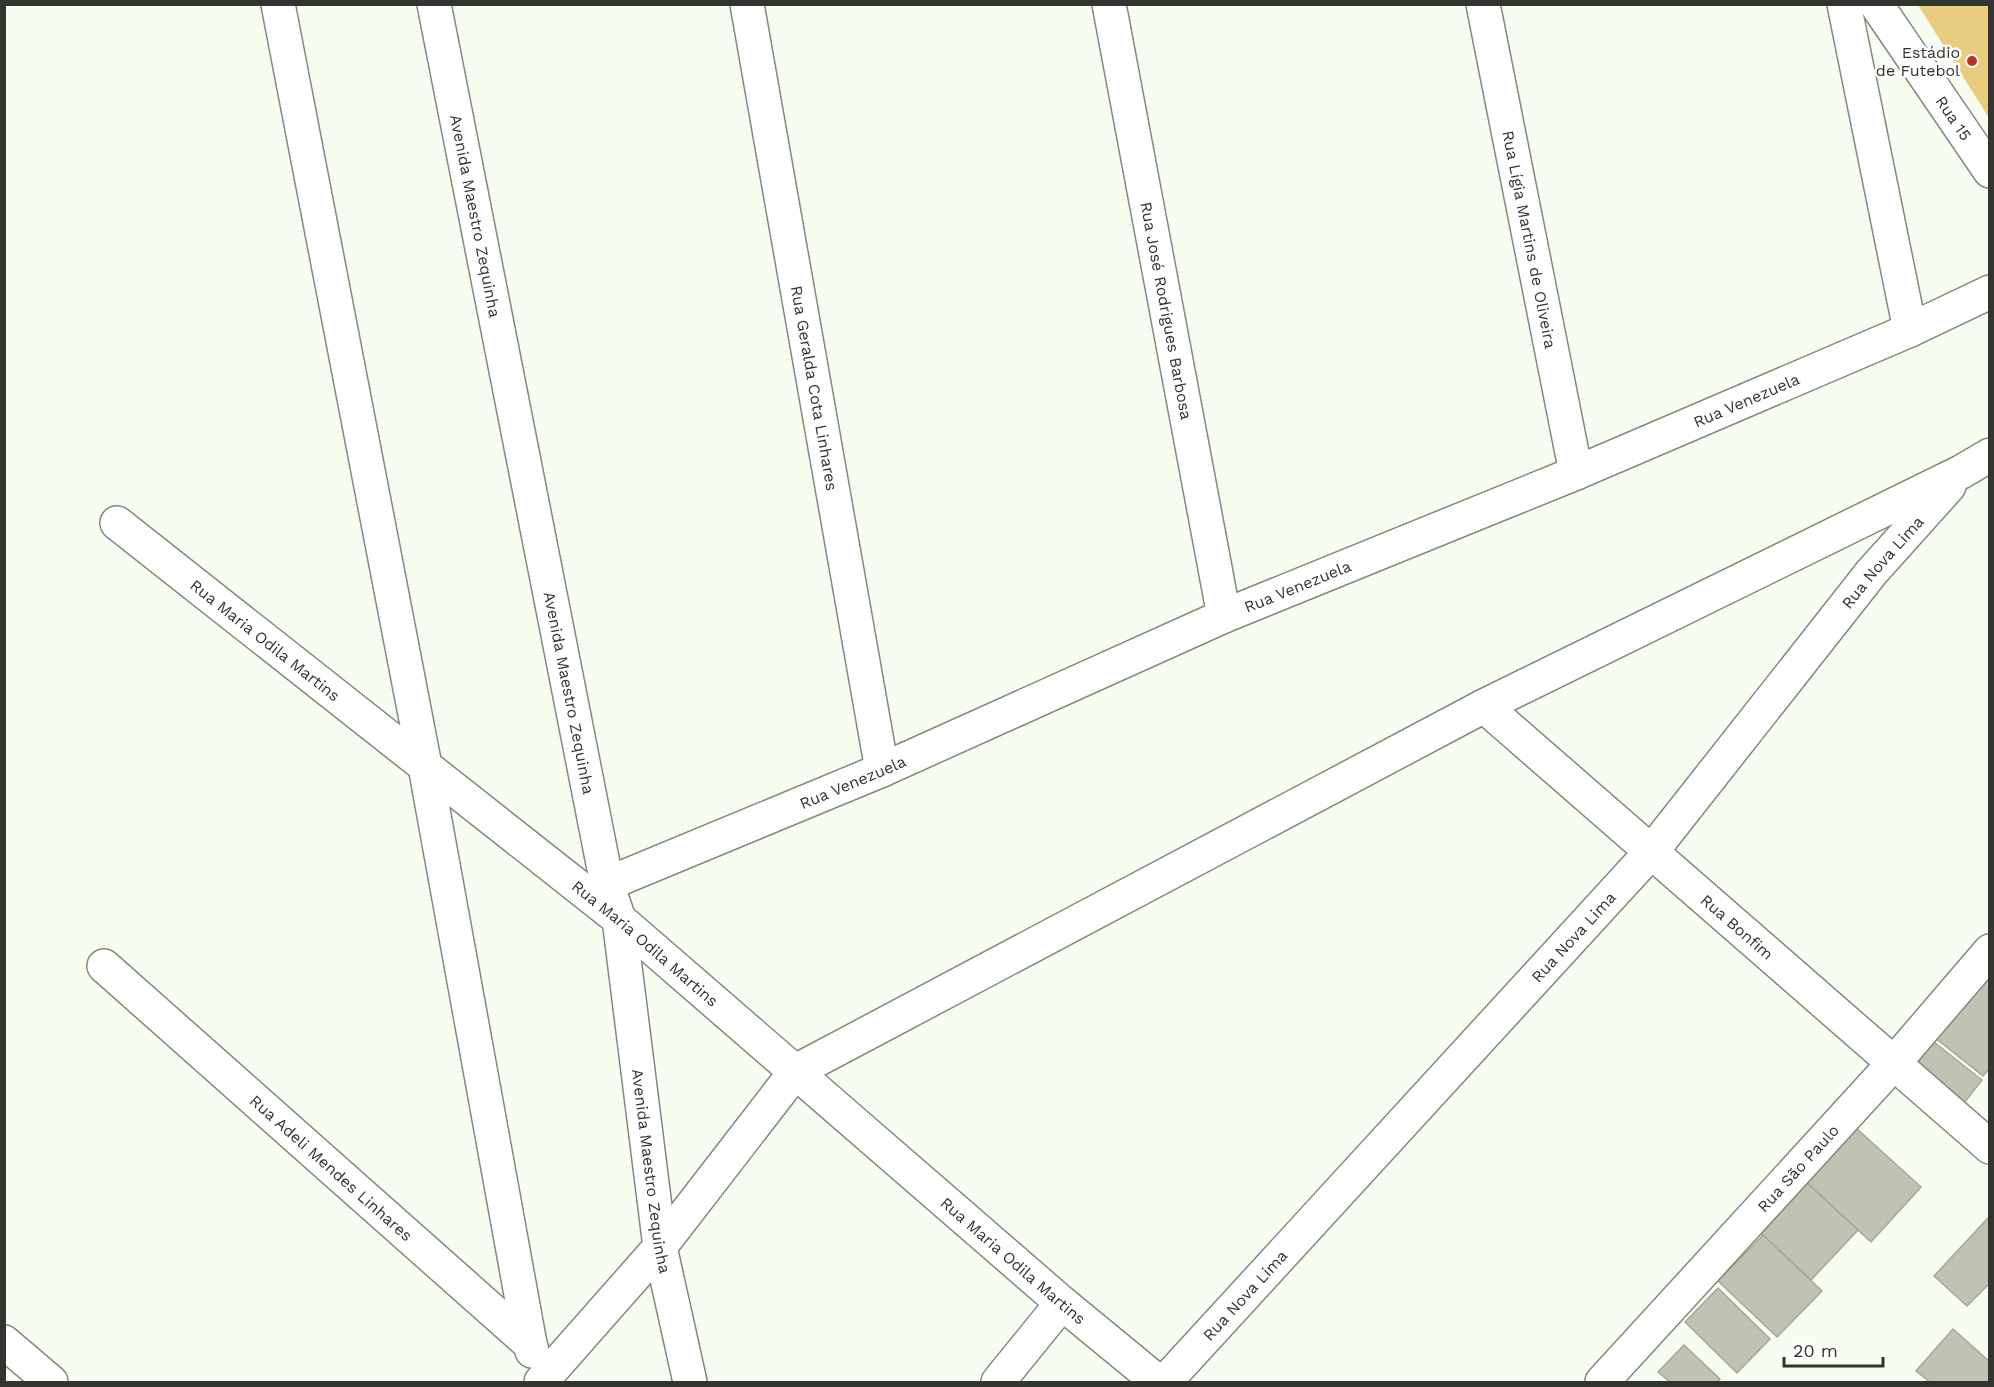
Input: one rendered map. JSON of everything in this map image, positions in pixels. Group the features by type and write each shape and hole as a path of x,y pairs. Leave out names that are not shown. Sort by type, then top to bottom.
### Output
{"street":[{"path":"278,4 539,1383"},
{"name":"Avenida Maestro Zequinha","path":"434,4 607,884 619,919 660,1247 690,1383"},
{"name":"Rua Geralda Cota Linhares","path":"747,4 882,770"},
{"name":"Rua José Rodrigues Barbosa","path":"1109,4 1224,616"},
{"name":"Rua Lígia Martins de Oliveira","path":"1483,4 1576,473"},
{"path":"1844,4 1910,330"},
{"name":"Rua 15","path":"1876,4 1989,171"},
{"name":"Rua Venezuela","path":"607,884 882,770 1224,616 1576,473 1910,330 1989,292"},
{"path":"539,1383 660,1247 796,1071 1484,706 1961,472 1989,455"},
{"name":"Rua Nova Lima","path":"1164,1383 1652,851 1871,573 1961,472"},
{"name":"Rua Maria Odila Martins","path":"117,523 619,919 1062,1303 1158,1383"},
{"name":"Rua Bonfim","path":"1484,706 1989,1147"},
{"name":"Rua São Paulo","path":"1602,1383 1894,1063 1989,951"},
{"name":"Rua Adeli Mendes Linhares","path":"104,966 530,1344"},
{"path":"998,1383 1062,1303"},
{"path":"4,1341 51,1383"}],"shaded area":[{"name":"Estádio de Futebol","path":"1918,5 1989,5 1989,118"}],"building":[{"path":"1990,960 1990,1068 1983,1076 1929,1033"},
{"path":"1925,1035 1982,1080 1960,1108 1899,1063"},
{"path":"1856,1128 1921,1187 1871,1242 1806,1182"},
{"path":"1806,1182 1858,1230 1811,1280 1759,1232"},
{"path":"1990,1216 1990,1283 1967,1306 1934,1276"},
{"path":"1763,1235 1822,1291 1777,1337 1718,1281"},
{"path":"1718,1288 1770,1339 1737,1373 1685,1322"},
{"path":"1953,1329 1990,1362 1990,1382 1930,1382 1916,1371"},
{"path":"1684,1345 1720,1379 1717,1382 1670,1382 1658,1372"}],"place":[{"name":"Estádio de Futebol","path":"1972,61"}]}
